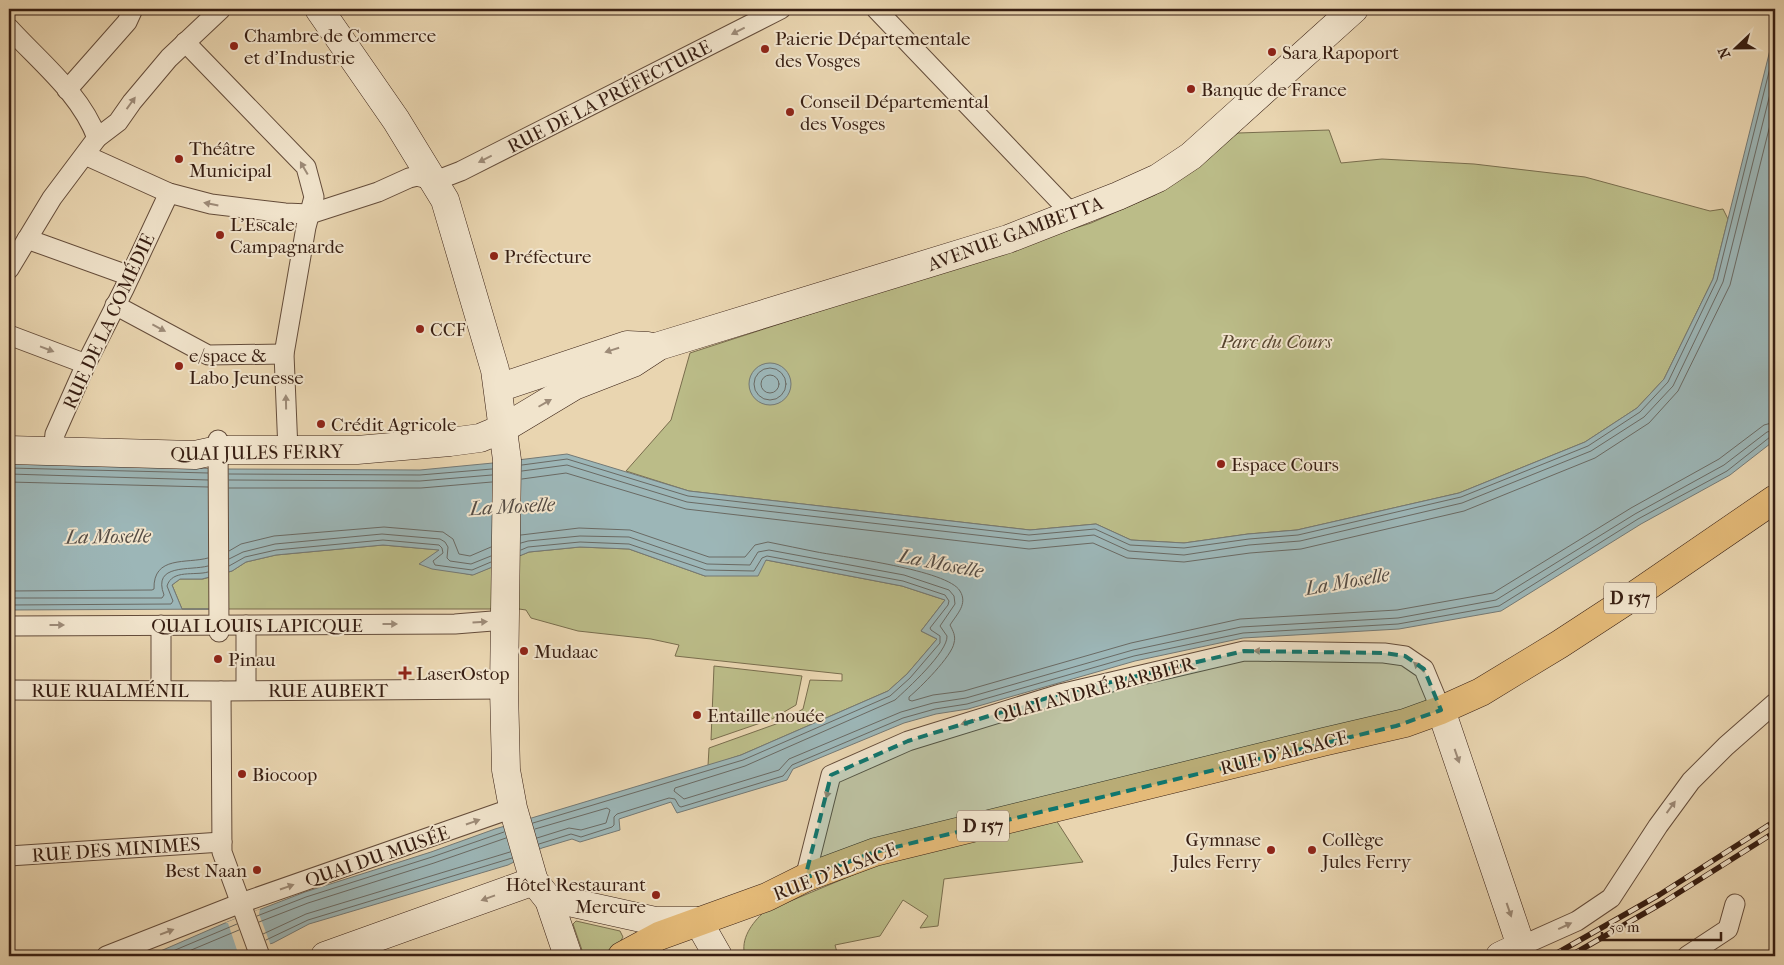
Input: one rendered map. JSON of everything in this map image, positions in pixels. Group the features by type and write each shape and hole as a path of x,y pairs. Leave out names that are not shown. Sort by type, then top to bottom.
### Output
{"main road":[{"name":"RUE D'ALSACE","path":"698,921 766,897 805,878 874,852 1323,742 1396,726 1441,710 1481,692 1560,644 1775,499"},
{"path":"622,956 659,936 698,921"}],"street":[{"path":"67,90 127,22 133,9"},
{"path":"13,262 52,198 97,138 118,122 147,84 186,42 221,9"},
{"path":"319,9 390,111 445,200 496,379 507,460 504,689 506,770 513,808 542,891 568,956"},
{"name":"RUE DE LA PRÉFECTURE","path":"435,181 461,171 782,9"},
{"path":"876,9 1072,214"},
{"name":"AVENUE GAMBETTA","path":"504,428 574,386 633,363 660,346 1008,240 1158,178 1191,156 1354,9"},
{"path":"9,28 88,115 97,138"},
{"path":"186,42 306,167 319,211"},
{"path":"85,155 169,192 211,204 285,213 319,211 378,192 408,178 417,176 435,181"},
{"name":"RUE DE LA COMÉDIE","path":"53,452 55,434 86,364 116,306 169,192"},
{"path":"288,451 284,354 306,227 319,211"},
{"path":"27,239 130,276"},
{"path":"116,306 208,355 284,354"},
{"path":"9,335 86,364"},
{"name":"AVENUE GAMBETTA","path":"496,379 627,346 660,346"},
{"name":"QUAI JULES FERRY","path":"9,450 195,455 357,450 480,438 504,428"},
{"path":"218,453 219,628"},
{"name":"QUAI LOUIS LAPICQUE","path":"9,626 219,628 246,625 456,624 505,620"},
{"path":"246,625 246,690"},
{"path":"161,626 161,690"},
{"name":"QUAI ANDRÉ BARBIER","path":"805,878 832,775 908,741 1060,694 1244,651 1384,652 1405,656 1424,669 1441,710"},
{"name":"RUE AUBERT","path":"216,691 504,689"},
{"name":"RUE RUALMÉNIL","path":"9,690 216,691"},
{"path":"216,691 222,852 260,956"},
{"path":"1441,710 1510,951 1577,921 1611,898 1690,781 1775,703"},
{"name":"QUAI DU MUSÉE","path":"106,956 243,909 513,808"},
{"name":"RUE DES MINIMES","path":"9,856 222,842"},
{"name":"D 157","path":"325,956 542,891 570,902 656,921 698,921"},
{"path":"1687,956 1728,929 1735,904"},
{"path":"698,921 718,956"}],"highlighted area":[{"path":"1244,651 1384,653 1405,656 1424,669 1441,710 1396,726 875,852 805,878 831,775 908,741 1060,694"}],"green space":[{"name":"Parc du Cours","path":"1329,130 1341,163 1382,159 1474,164 1585,177 1710,211 1723,209 1728,219 1713,279 1664,379 1637,408 1585,442 1459,493 1297,530 1248,534 1184,543 1131,540 1096,524 1030,530 689,491 626,471 671,420 690,353 1091,223 1155,195 1238,133"},
{"path":"383,545 440,550 420,564 472,575 529,552 580,547 629,549 705,576 766,560 902,586 945,600 921,631 937,639 907,674 888,691 741,755 708,766 709,748 776,724 803,709 810,680 842,681 842,674 675,656 679,645 651,639 578,631 531,618 526,610 519,609 182,609 172,585 180,579 203,579 232,571 246,562 276,555"},
{"path":"714,666 802,676 796,705 772,719 711,740"},
{"path":"1056,820 1083,862 944,879 938,926 920,928 928,916 903,900 880,936 835,945 838,956 745,956 744,944 748,932 764,912 884,862"},
{"path":"576,921 620,931 623,937 620,942 600,956 584,956 573,924"}],"water":[{"name":"La Moselle","path":"1771,9 1775,9 1775,440 1730,475 1641,524 1501,611 1399,629 1243,638 1135,661 968,709 936,714 904,723 793,769 787,780 677,813 671,802 619,819 620,830 580,842 572,839 542,848 508,865 309,924 273,943 233,955 149,956 225,923 305,892 431,852 495,829 741,755 888,691 907,674 937,639 921,631 945,600 902,586 766,560 758,576 705,576 629,549 580,547 529,552 473,575 432,569 419,564 439,550 383,545 276,555 246,562 232,571 202,579 180,579 172,585 182,609 226,609 9,610 9,463 227,469 420,470 567,454 689,491 1030,530 1096,524 1131,540 1184,543 1248,534 1297,530 1459,493 1585,442 1637,408 1664,379 1713,279 1771,46"},
{"path":"770,363 785,369 791,384 785,399 770,405 755,399 749,384 755,369"}],"pier":[{"path":"260,909 259,914 271,946 239,956 228,923 225,923"}],"railway":[{"path":"1552,956 1659,895 1775,821"},
{"path":"1570,956 1664,902 1775,832"}],"place":[{"name":"Chambre de Commerce et d'Industrie","path":"234,46"},
{"name":"Paierie Départementale des Vosges","path":"765,49"},
{"name":"Sara Rapoport","path":"1272,52"},
{"name":"Banque de France","path":"1191,89"},
{"name":"Conseil Départemental des Vosges","path":"790,112"},
{"name":"Théâtre Municipal","path":"179,159"},
{"name":"L'Escale Campagnarde","path":"220,235"},
{"name":"Préfecture","path":"494,256"},
{"name":"CCF","path":"420,329"},
{"name":"e/space & Labo Jeunesse","path":"179,366"},
{"name":"Crédit Agricole","path":"321,424"},
{"name":"Espace Cours","path":"1221,464"},
{"name":"Mudaac","path":"524,651"},
{"name":"Pinau","path":"218,659"},
{"name":"LaserOstop","path":"405,673"},
{"name":"Entaille nouée","path":"697,715"},
{"name":"Biocoop","path":"242,774"},
{"name":"Gymnase Jules Ferry","path":"1271,850"},
{"name":"Collège Jules Ferry","path":"1312,850"},
{"name":"Best Naan","path":"257,870"},
{"name":"Hôtel Restaurant Mercure","path":"656,895"}]}
